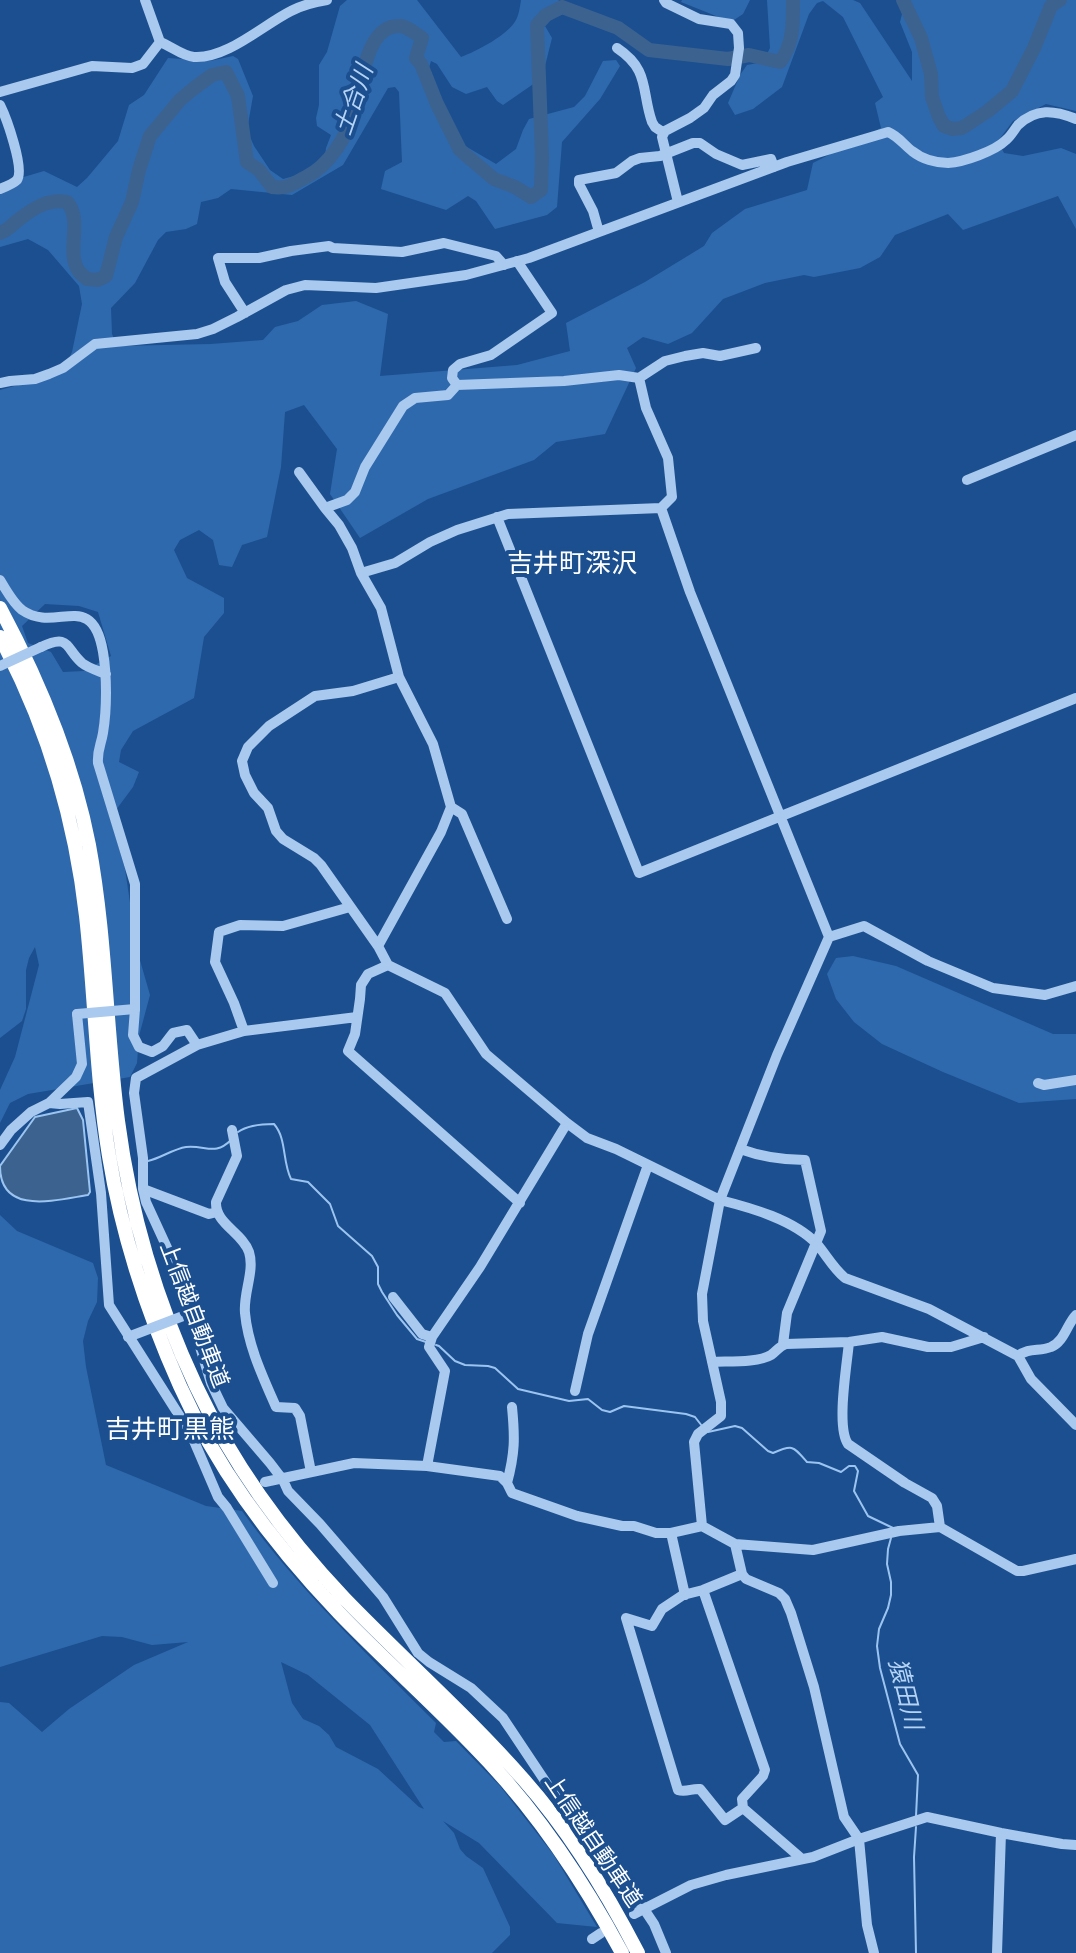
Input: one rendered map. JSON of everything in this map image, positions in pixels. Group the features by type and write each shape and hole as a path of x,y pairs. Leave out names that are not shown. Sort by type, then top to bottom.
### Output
{"highway":[{"name":"上信越自動車道","path":"0,608 45,700 80,807 99,911 115,1096 129,1190 155,1285 196,1387 228,1448 283,1528 346,1600 475,1727 526,1782 587,1863 638,1953"},
{"name":"上信越自動車道","path":"0,637 32,705 67,810 86,913 103,1119 115,1190 143,1291 183,1392 216,1454 273,1537 341,1615 465,1736 514,1790 575,1871 622,1953"}],"street":[{"path":"145,0 160,42 196,57 232,47 291,11 327,0"},
{"path":"664,0 699,19 731,24 738,33 739,48 735,75 731,81 713,95 704,108 662,137 678,202"},
{"path":"0,92 92,66 132,68 143,64 160,42"},
{"path":"617,48 638,67 652,122 664,133"},
{"path":"0,105 20,173 18,179 0,189"},
{"path":"0,383 49,374 63,368 95,344 197,334 213,329 286,290 305,285 376,288 466,275 504,265 774,167 888,132 915,154 932,161 949,163 993,150 1035,113 1050,111 1076,119"},
{"path":"599,232 579,180 616,173 640,158 660,156 700,143 742,165 771,159 774,167"},
{"path":"245,313 225,282 218,258 259,258 329,246 402,252 444,243 496,256 504,265"},
{"path":"457,385 452,378 453,370 460,364 491,355 552,313 517,261"},
{"path":"325,508 347,500 355,492 365,467 403,406 415,398 448,395 457,385 564,381 619,375 639,378 665,361 703,353 720,356 756,348"},
{"path":"361,573 395,563 430,542 497,517 535,512 661,508 672,497 668,458 646,408 639,378"},
{"path":"967,480 1076,435"},
{"path":"299,472 339,525 381,608 399,677 433,744 451,807 441,832 378,946"},
{"path":"661,508 690,592 829,937 777,1055 720,1200 702,1294 703,1321 721,1402 721,1416 698,1434 694,1442 702,1526"},
{"path":"497,517 639,873 1076,698"},
{"path":"0,580 21,609 38,617 82,616 92,623 99,635 106,674 98,763 135,884 133,1035 139,1047 152,1052 163,1046 173,1033 187,1030 197,1045"},
{"path":"0,666 52,641 60,641 69,646 83,663 106,674"},
{"path":"399,677 353,691 315,696 269,726 248,747 242,761 245,775 254,793 268,808 276,831 321,865 388,965 445,993 486,1054 587,1138 720,1200 790,1225 816,1244 845,1278 929,1309 1018,1356 1031,1379 1076,1425"},
{"path":"451,807 462,814 507,919"},
{"path":"244,1031 215,962 219,932 240,925 283,926 350,907"},
{"path":"829,937 864,926 928,961 993,988 1045,995 1076,986"},
{"path":"388,965 368,974 361,985 355,1034 348,1051 520,1203"},
{"path":"0,1145 31,1112 49,1103 76,1077 82,1064 77,1014 135,1009"},
{"path":"357,1017 244,1031 197,1045 136,1078 134,1093 146,1202 175,1265 211,1383 223,1408 283,1480 288,1491 383,1597 418,1653 471,1688 503,1718 551,1790 597,1841 639,1912 654,1924 666,1953"},
{"path":"1038,1083 1044,1085 1076,1080"},
{"path":"49,1103 88,1102 101,1193 109,1305 191,1434 218,1497 273,1583"},
{"path":"427,1466 445,1371 429,1347 432,1337 480,1267 567,1123"},
{"path":"232,1130 237,1156 216,1202 217,1212 250,1254 244,1311 254,1356 276,1407 295,1408 300,1416 311,1472"},
{"path":"740,1149 763,1157 805,1160 821,1231 787,1313 783,1344"},
{"path":"575,1391 588,1334 648,1165"},
{"path":"143,1189 209,1214 217,1212"},
{"path":"393,1297 422,1334 432,1337"},
{"path":"128,1337 191,1313"},
{"path":"1018,1356 1024,1351 1053,1347 1076,1315"},
{"path":"712,1362 759,1359 770,1355 783,1344 849,1342 882,1337 928,1347 951,1347 984,1337"},
{"path":"849,1342 842,1418 844,1438 848,1444 905,1483 932,1498 937,1506 940,1527"},
{"path":"507,1483 515,1442 512,1407"},
{"path":"265,1482 354,1463 427,1466 500,1476 512,1493 577,1516 656,1533 702,1526 735,1544 813,1550 899,1531 940,1527 1017,1571 1076,1559"},
{"path":"671,1533 685,1595"},
{"path":"735,1544 746,1579 779,1593 785,1599 814,1687 844,1817 859,1839 867,1925 874,1953"},
{"path":"742,1574 685,1595 662,1609 652,1626 626,1618 678,1790 700,1789 725,1820 743,1808"},
{"path":"703,1590 765,1770 742,1799 743,1808 802,1859"},
{"path":"639,1912 691,1885 813,1857 927,1817 1076,1845"},
{"path":"997,1953 1001,1833"}],"shaded area":[{"path":"347,0 417,0 461,57 483,47 512,26 521,0 559,0 545,26 552,38 542,78 503,105 487,87 466,94 452,87 437,64 431,61 429,68 460,143 496,164 516,149 529,119 574,107 585,96 603,61 616,60 620,66 600,99 562,142 557,207 547,215 495,229 476,201 468,196 446,210 381,189 385,171 402,162 399,92 395,87 388,88 343,165 292,195 231,189 218,198 201,202 197,224 166,232 158,240 135,283 111,308 112,334 117,346 263,340 275,327 298,321 322,305 356,301 388,314 380,376 517,365 570,351 566,323 645,282 704,246 712,233 745,209 807,190 813,163 881,128 875,103 883,97 843,17 823,1 817,3 809,14 782,87 753,109 735,115 728,103 740,75 747,65 763,62 770,48 767,0 853,0 860,3 912,81 912,52 900,22 902,14 897,0 1076,0 1076,111 1046,104 1013,121 998,141 1004,153 1023,156 1061,148 1076,154 1076,229 1058,196 963,230 948,214 895,235 880,257 860,268 765,283 723,299 692,333 668,344 643,337 627,348 636,368 605,434 556,442 534,460 428,499 360,538 330,494 337,449 304,405 285,412 281,467 267,537 242,545 232,567 219,565 213,540 199,530 180,540 174,550 187,578 224,598 224,613 204,637 194,698 133,731 121,750 119,762 139,772 133,787 110,818 125,869 137,950 150,995 139,1036 137,1063 130,1077 28,1094 10,1103 0,1123 0,1090 15,1057 39,965 35,947 26,970 26,1009 22,1021 0,1038 0,390 62,373 72,352 82,304 79,286 48,250 28,239 0,247 0,184 44,171 77,187 118,141 129,105 144,95 168,58 210,61 233,56 238,59 253,96 247,130 254,146 270,170 283,179 301,174 325,157 331,135 317,126 319,65 327,52 340,6","holes":["45,604 79,606 98,612 111,656 84,671 63,672 51,652 28,643 22,626"]},
{"path":"682,0 750,0 743,14 731,22"},
{"path":"853,956 896,966 1053,1034 1076,1034 1076,1099 1019,1103 882,1044 854,1022 836,999 827,974 836,958"},
{"path":"77,1108 83,1120 88,1195 32,1201 9,1192 2,1182 0,1166 35,1117"},
{"path":"0,1215 17,1231 93,1263 98,1278 97,1302 83,1341 106,1465 206,1506 242,1511 310,1594 436,1723 434,1732 444,1742 456,1741 500,1786 553,1854 597,1927 557,1923 479,1843 443,1821 454,1833 460,1849 483,1868 510,1927 510,1935 492,1953 0,1953 0,1702 9,1703 42,1732 69,1709 134,1665 188,1642 152,1645 122,1637 102,1636 0,1667","holes":["281,1662 308,1675 370,1725 424,1809 378,1769 336,1747 319,1726 303,1719 292,1703"]}],"waterway":[{"name":"土合川","path":"0,233 40,206 67,202 74,218 73,254 78,270 87,279 98,280 106,276 116,237 132,202 150,136 193,89 212,75 226,72 238,96 247,162 259,170 272,187 293,184 315,172 336,150 354,113 372,46 379,35 389,28 401,26 422,38 416,58 460,150 494,179 531,197 541,190 537,25 546,15 562,7 618,28 649,50 728,59 749,55 780,62 790,40 793,0"},
{"name":"土合川","path":"903,0 921,38 939,117 944,126 953,129 962,128 1012,91 1051,6 1060,0"},
{"path":"238,1132 251,1126 274,1124 281,1136 291,1179 308,1182 330,1204 338,1226 372,1256 378,1267 378,1284 397,1315 417,1339 426,1342"},
{"path":"148,1161 186,1147 220,1148 231,1140"},
{"name":"猿田川","path":"436,1345 465,1365 495,1368 518,1389 569,1401 588,1399 610,1412 624,1406 686,1414 695,1417 702,1426"},
{"name":"猿田川","path":"707,1431 735,1426 742,1428 773,1453 792,1448 807,1462 819,1463 841,1472 855,1466 858,1471 854,1491 868,1516 893,1528"},
{"name":"猿田川","path":"891,1538 887,1564 891,1595 879,1629 877,1646 900,1744 918,1775 916,1816"},
{"name":"猿田川","path":"916,1827 916,1953"}],"district":[{"name":"吉井町深沢","path":"572,564"},
{"name":"吉井町黒熊","path":"170,1430"}]}
